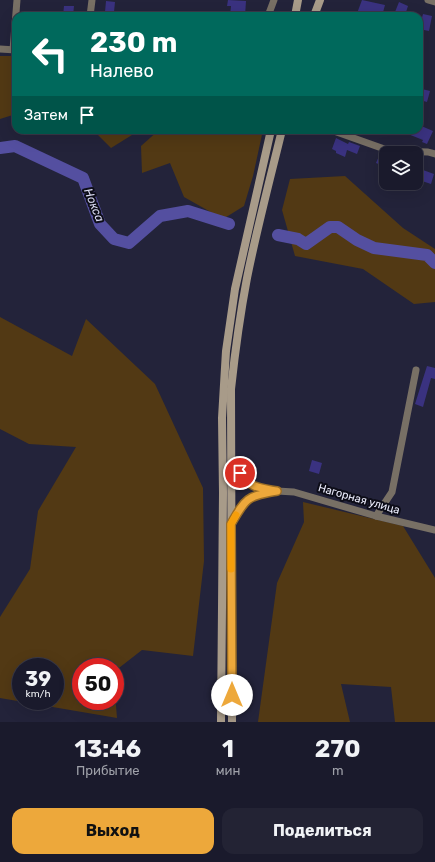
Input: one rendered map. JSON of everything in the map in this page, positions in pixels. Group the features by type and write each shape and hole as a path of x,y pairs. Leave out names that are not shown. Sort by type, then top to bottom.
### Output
{"main road":[{"path":"296,12 298,0"},
{"path":"316,12 320,0"},
{"path":"221,722 223,493 222,418 226,351 236,281 270,134"},
{"path":"232,722 231,389 236,345 247,278 281,134"}],"street":[{"path":"16,12 17,0"},
{"path":"90,12 92,0"},
{"path":"270,12 274,0"},
{"path":"428,0 435,2"},
{"path":"0,50 12,50"},
{"path":"342,134 390,151 428,152 435,154"},
{"path":"376,516 392,492 416,370"},
{"name":"Нагорная улица","path":"232,459 242,476 249,484 256,487 299,494 376,516 435,530"},
{"path":"231,524 241,506 247,499 277,491"}],"shaded area":[{"path":"0,56 12,56 12,115 0,119"},
{"path":"97,134 134,134 111,148"},
{"path":"154,134 262,134 253,176 244,206 223,219 184,197 170,163 142,173 141,146"},
{"path":"345,176 403,228 435,249 435,302 414,304 363,269 295,256 282,210 290,179"},
{"path":"0,317 72,356 86,319 155,384 203,488 204,561 193,656 142,650 124,664 124,658 72,658 72,710 116,710 117,718 64,709 64,658 12,658 12,700 0,698 0,617 30,569 38,511 76,447 29,444 0,429"},
{"path":"303,502 403,526 435,578 435,722 395,722 391,687 341,684 350,722 258,722 277,583 304,522"}],"building":[{"path":"228,0 246,1 245,12 230,12 231,6 227,6"},
{"path":"362,0 385,5 383,12 358,12"},
{"path":"106,1 115,2 114,12 105,12"},
{"path":"399,2 408,6 406,12 395,12"},
{"path":"64,6 74,6 73,12 63,12"},
{"path":"423,14 432,16 429,31 423,30"},
{"path":"423,89 430,91 427,102 423,101"},
{"path":"423,127 433,131 427,144 422,142 423,140 408,134 423,134"},
{"path":"336,138 348,144 349,142 360,146 357,154 347,150 345,157 336,153 336,151 332,149"},
{"path":"379,156 379,164 376,163"},
{"path":"423,170 434,174 431,184 423,181"},
{"path":"427,366 435,368 435,379 431,378 423,407 415,404"},
{"path":"312,460 322,463 319,474 309,471"}],"waterway":[{"name":"Нокса","path":"0,148 15,146 83,178 100,224 114,239 129,243 160,216 188,211 229,224"},
{"name":"Нокса","path":"278,235 298,239 306,244 330,227 338,227 357,240 374,248 427,255 435,263"}],"slow traffic":[{"path":"231,569 231,524 236,515"}],"route":[{"path":"232,695 231,524 241,506 247,499 277,491 256,487 249,484 240,473"}]}
